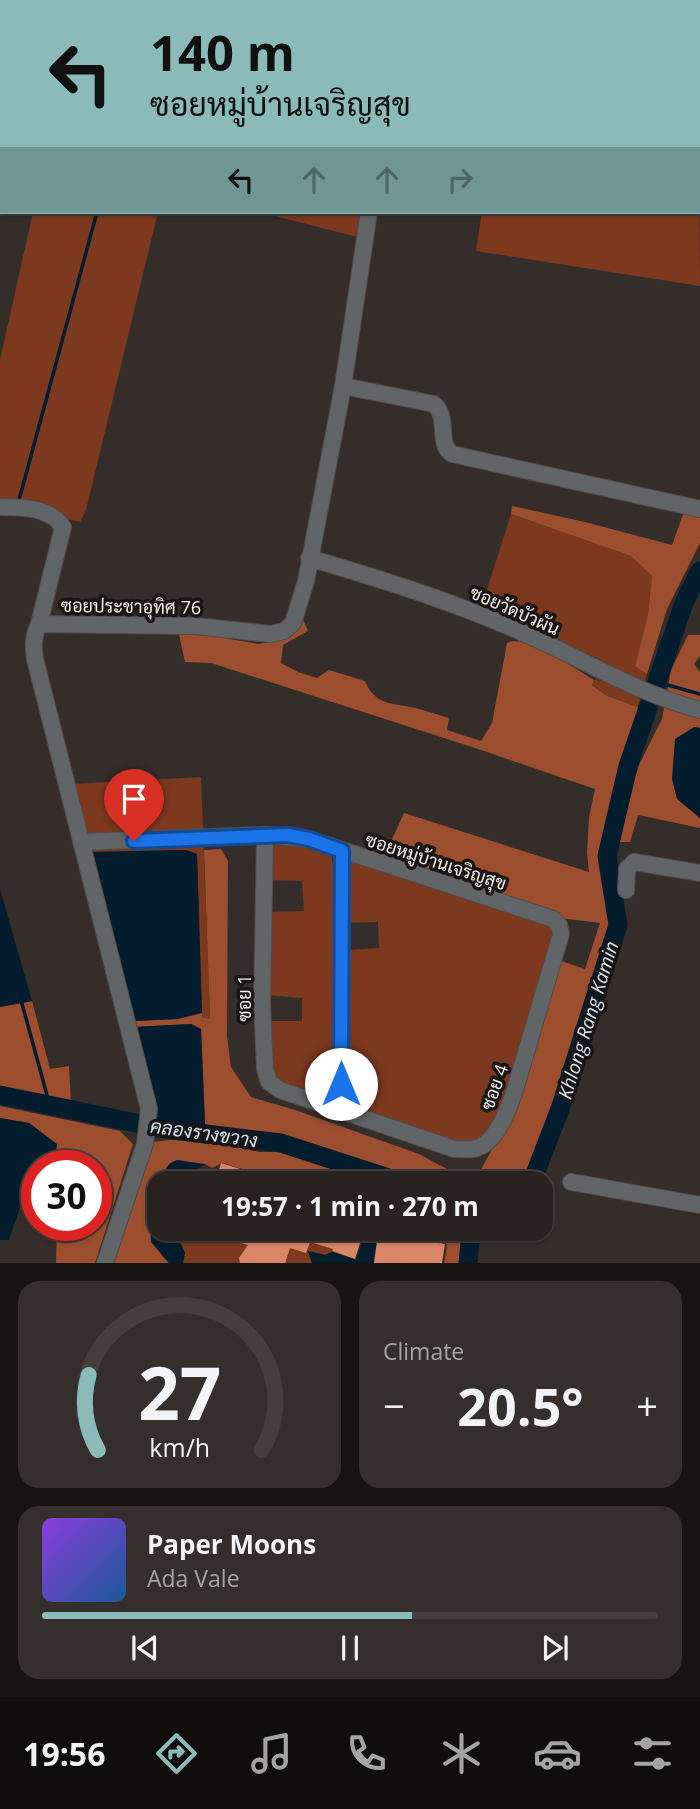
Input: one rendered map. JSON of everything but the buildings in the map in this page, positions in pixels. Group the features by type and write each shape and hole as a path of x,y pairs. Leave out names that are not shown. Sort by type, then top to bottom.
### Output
{"street":[{"name":"ซอยประชาอุทิศ 76","path":"105,1263 145,1144 149,1109 35,659 35,633 39,624 175,625 271,634 284,631 293,623 300,601 343,386 369,214"},
{"path":"343,386 434,404 441,410 444,445 452,454 700,509"},
{"path":"0,507 50,514 64,527 39,624"},
{"name":"ซอยวัดบัวผัน","path":"309,558 400,585 480,614 533,637 601,673 700,710"},
{"name":"ซอยหมู่บ้านเจริญสุข","path":"81,842 265,835 309,839 553,919 559,925 561,934"},
{"name":"ซอย 1","path":"265,835 262,1003 265,1069 269,1082 280,1090 341,1110"},
{"path":"341,1110 342,851"},
{"path":"626,890 627,869 634,862 700,873"},
{"name":"ซอย 4","path":"341,1110 454,1149 471,1150 482,1146 507,1114 561,934"},
{"path":"571,1182 700,1205"}],"shaded area":[{"path":"33,214 158,214 86,510 80,522 0,503 0,360"},
{"path":"268,214 360,214 357,237"},
{"path":"482,214 699,214 700,286 476,251"},
{"path":"512,506 672,545 684,512 700,513 700,543 667,609 647,674 635,666 648,614 652,576 631,556 511,514"},
{"path":"511,514 631,556 652,576 648,614 635,666 647,674 638,707 607,696 592,684 594,680 603,681 609,671 600,659 560,643 558,635 482,605"},
{"path":"302,617 308,631 283,645 281,663 317,678 329,670 365,681 379,699 449,718 447,730 481,741 492,723 507,643 515,641 538,647 594,680 592,685 607,696 638,707 618,798 611,809 602,867 613,925 560,1098 530,1171 480,1171 505,1125 558,960 585,969 600,923 560,918 384,857 404,813 589,872 589,817 595,789 211,663 185,662 178,630 259,644 277,640"},
{"path":"688,635 700,635 700,656 694,664 700,672 700,728 694,727 677,798 700,818 700,828 638,815 630,842 616,842 639,765 662,719 671,670"},
{"path":"201,777 210,1019 202,1017 197,854 186,850 90,852 71,784"},
{"path":"287,840 331,853 349,950 379,948 378,922 346,923 348,858 554,927 556,936 505,1110 492,1130 469,1147 271,1080 266,1021 302,1021 302,998 266,995 267,912 304,911 302,881 269,880 268,841"},
{"path":"221,849 228,861 227,1036 231,1067 251,1097 419,1154 451,1171 376,1171 309,1147 205,1124 201,1029 191,1024 134,1027 134,1021 177,1019 202,1013 202,1017 210,1019 204,850"},
{"path":"32,1001 50,1069 69,1066 71,1105 0,1088 0,1007"},
{"path":"0,1106 120,1131 133,1144 112,1210 112,1150 56,1150 56,1144 29,1123 0,1118"},
{"path":"212,1141 259,1152 288,1152 338,1171 249,1171 222,1163 212,1168 205,1164 165,1171 147,1171 147,1241 156,1241 162,1256 169,1263 109,1263 152,1142"},
{"path":"57,1241 102,1241 95,1263 56,1263"},
{"path":"173,1241 335,1241 332,1252 325,1255 308,1251 312,1263 183,1263 185,1253 181,1244"},
{"path":"446,1241 467,1241 465,1263 444,1263"}],"water":[{"path":"694,727 700,728 700,818 677,799 672,779 675,739"},
{"path":"186,850 197,854 202,1013 177,1019 134,1021 90,852"},
{"path":"0,889 32,1001 0,1007"},
{"path":"191,1024 201,1029 205,1124 186,1129 154,1121 134,1027"},
{"path":"0,1118 29,1123 57,1144 56,1150 21,1150 21,1207 9,1240 0,1240"},
{"path":"177,1160 205,1164 195,1171 165,1171"},
{"path":"173,1241 181,1244 185,1253 183,1263 169,1263 151,1242"},
{"path":"363,1241 377,1241 373,1263 312,1263 308,1251 325,1255 332,1252 356,1260"}],"waterway":[{"path":"19,500 96,214"},
{"name":"Khlong Rang Kamin","path":"536,1171 560,1109 618,925 607,856 628,766 684,603 700,571"},
{"path":"657,682 700,694"},
{"path":"21,1000 50,1106"},
{"name":"คลองรางขวาง","path":"0,1095 165,1129 281,1143 367,1171"},
{"name":"Khlong Rang Kamin","path":"468,1263 471,1241"}],"route":[{"path":"134,841 288,835 309,839 342,851 341,1084"}]}
